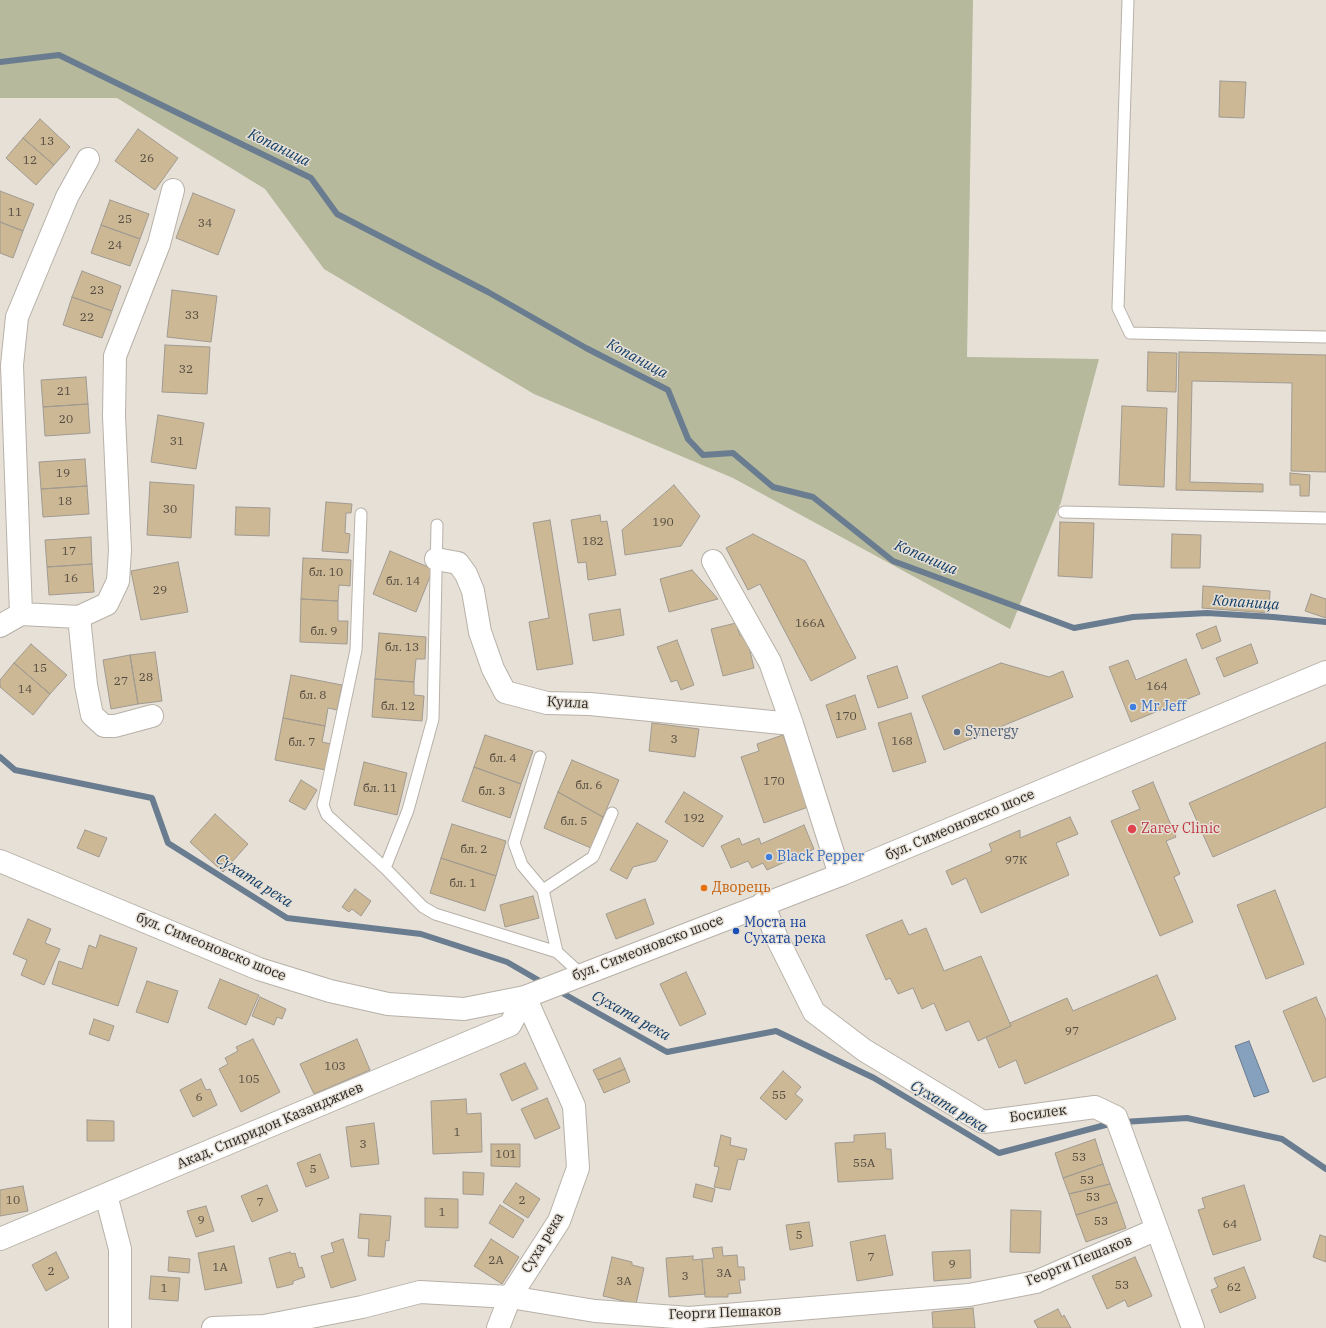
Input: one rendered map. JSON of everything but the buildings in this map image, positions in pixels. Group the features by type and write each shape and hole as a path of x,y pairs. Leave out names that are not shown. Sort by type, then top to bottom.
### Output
{"street":[{"path":"21,614 12,365 17,317 67,197 88,159"},
{"path":"0,626 21,614 79,617 107,604 118,581 120,550 114,416 115,356 159,244 172,190"},
{"name":"Куила","path":"436,559 458,563 466,574 473,592 480,632 493,669 505,692 547,704 590,704 792,724"},
{"path":"713,561 770,662 792,724 840,874"},
{"path":"79,617 86,685 92,715 104,726 115,726 152,716"},
{"name":"бул. Симеоновско шосе","path":"0,861 259,969 330,991 388,1004 464,1009 525,997 840,874 1326,672"},
{"name":"Босилек","path":"763,903 788,961 814,1012 877,1058 983,1122 1095,1107 1120,1126 1193,1328"},
{"name":"Акад. Спиридон Казанджиев","path":"0,1239 510,1026 525,997"},
{"name":"Суха река","path":"498,1328 510,1297 559,1221 578,1168 574,1106 525,997"},
{"path":"106,1195 120,1249 120,1328"},
{"name":"Георги Пешаков","path":"213,1328 264,1326 362,1307 420,1292 510,1297 595,1311 689,1318 969,1295 1036,1282 1157,1229"}],"lane":[{"path":"1128,0 1118,308 1130,333 1326,337"},
{"path":"1064,512 1326,518"},
{"path":"361,514 356,650 323,805 327,815 385,868 423,907 435,914 557,952 581,974"},
{"path":"385,868 408,810 433,719 436,525"},
{"path":"540,757 514,843 522,866 543,890 557,952"},
{"path":"543,890 593,857 612,813"}],"green space":[{"path":"0,0 973,0 967,357 1099,359 1061,502 1010,629 733,478 534,394 324,269 265,189 117,98 0,98"}],"water":[{"path":"1249,1041 1269,1092 1254,1097 1235,1046"}],"waterway":[{"name":"Копаница","path":"0,62 59,55 311,178 337,214 488,292 586,348 668,390 688,439 703,455 733,453 773,487 813,497 893,561 1074,628 1133,617 1207,613 1326,622"},
{"name":"Сухата река","path":"0,757 15,770 152,798 168,843 287,918 421,934 507,962 545,984"},
{"name":"Сухата река","path":"557,990 667,1052 776,1031 874,1078 999,1153 1113,1123"},
{"name":"Сухата река","path":"1123,1122 1187,1118 1282,1139 1326,1169"}],"place":[{"name":"Mr Jeff","path":"1133,707"},
{"name":"Synergy","path":"957,732"},
{"name":"Zarev Clinic","path":"1132,829"},
{"name":"Black Pepper","path":"769,857"},
{"name":"Дворець","path":"704,888"},
{"name":"Моста на Сухата река","path":"736,931"}]}
